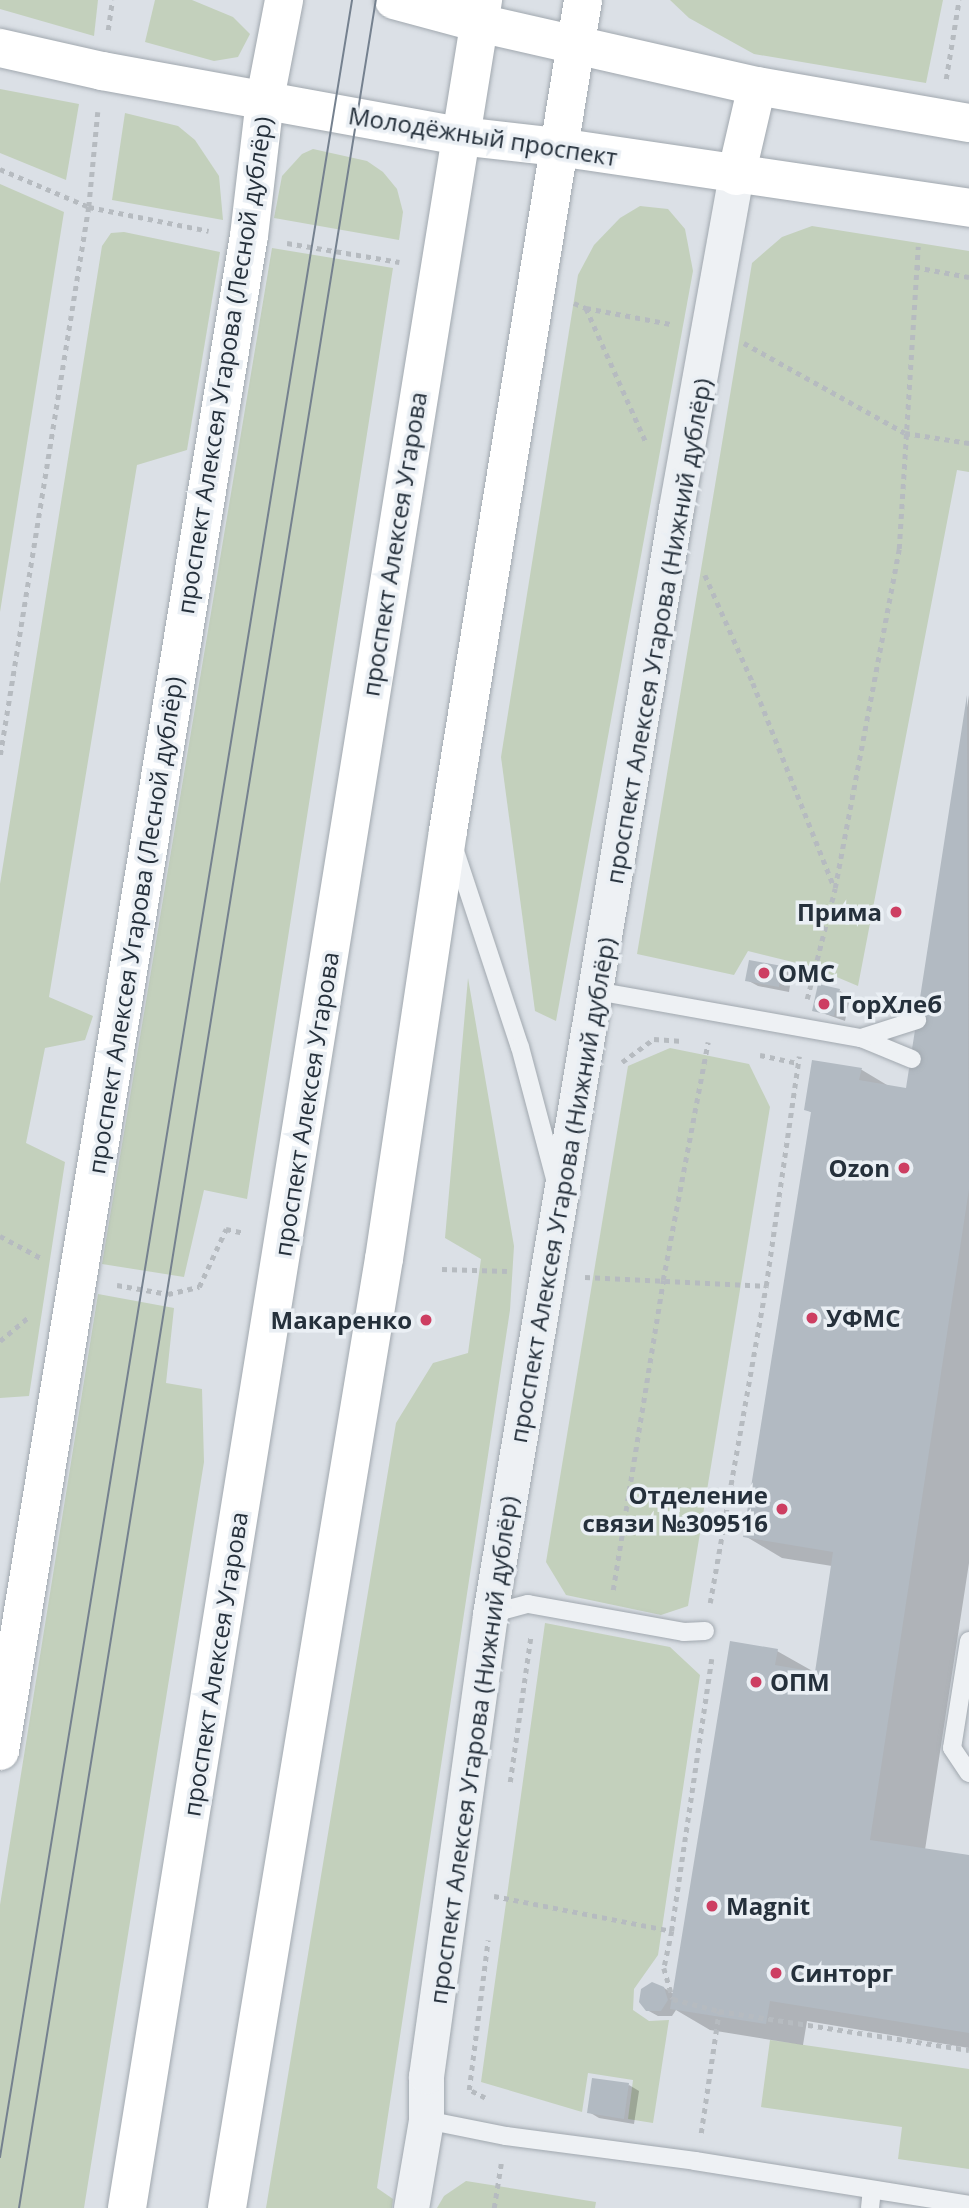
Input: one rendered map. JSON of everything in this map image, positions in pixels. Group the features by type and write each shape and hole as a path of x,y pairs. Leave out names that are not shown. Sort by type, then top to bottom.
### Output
{"main road":[{"name":"проспект Алексея Угарова (Лесной дублёр)","path":"0,1751 249,236 265,99 284,0"},
{"path":"394,0 481,11 576,44 757,86 969,122"},
{"path":"228,2208 384,1259 448,831 583,0"},
{"name":"проспект Алексея Угарова","path":"127,2208 481,11"},
{"name":"Молодёжный проспект","path":"0,48 102,71 460,136 558,147 736,176 969,208"},
{"path":"736,176 757,86"}],"street":[{"name":"проспект Алексея Угарова (Нижний дублёр)","path":"411,2208 426,2120 426,2076 490,1614 676,508 736,176"}],"lane":[{"path":"448,831 520,1047 560,1196"},
{"path":"596,990 861,1038 912,1059"},
{"path":"861,1038 917,1020"},
{"path":"490,1614 528,1604 609,1616 684,1632 705,1631"},
{"path":"969,1641 952,1748 969,1773"},
{"path":"426,2120 506,2136 695,2161 871,2199 969,2205"}],"path":[{"path":"944,87 959,0"},
{"path":"0,169 89,208 0,759"},
{"path":"918,247 899,550 835,888 800,1027 798,1063 766,1286 705,1631 713,1656 672,1931 664,1968 673,1999 719,2011 969,2050"},
{"path":"915,267 969,277"},
{"path":"538,288 586,308 682,326"},
{"path":"586,308 648,446"},
{"path":"740,341 905,433 969,443"},
{"path":"704,571 753,683 835,888"},
{"path":"609,1616 663,1279 708,1042"},
{"path":"0,1236 76,1278 168,1294 198,1287 226,1229 246,1233"},
{"path":"442,1269 548,1272 585,1278 663,1279 766,1286"},
{"path":"509,1790 531,1632"},
{"path":"492,1909 496,1882"},
{"path":"494,1896 672,1931"},
{"path":"489,1934 469,2090 510,2109 494,2208"},
{"path":"707,2101 719,2011"}],"green space":[{"path":"0,0 98,0 94,36 0,9"},
{"path":"155,0 192,0 233,17 250,34 238,57 214,61 145,42"},
{"path":"670,0 943,0 926,83 754,54 689,18"},
{"path":"0,89 79,104 66,180 0,153"},
{"path":"125,113 178,126 195,140 219,176 223,220 112,200"},
{"path":"313,149 367,161 383,172 397,189 403,212 399,240 274,218 282,176 302,154"},
{"path":"0,184 64,212 0,612"},
{"path":"640,206 668,209 685,229 693,271 556,1021 535,1011 501,757 578,275 594,245 620,218"},
{"path":"812,226 969,251 969,472 957,470 858,986 813,967 748,951 734,975 637,954 752,263 782,237"},
{"path":"124,232 220,252 187,450 137,465 49,997 93,1016 85,1040 45,1048 26,1143 65,1162 29,1396 0,1398 0,884 102,246 111,233"},
{"path":"272,248 393,268 247,1199 204,1190 184,1277 102,1264"},
{"path":"468,978 514,1246 510,1310 377,2188 393,2199 392,2208 266,2208 396,1423 433,1363 468,1353 481,1259 445,1238"},
{"path":"670,1048 749,1064 770,1107 688,1606 661,1615 566,1595 546,1562 628,1066"},
{"path":"98,1294 174,1308 166,1383 202,1389 204,1462 84,2208 0,2208 0,1905"},
{"path":"545,1623 670,1647 700,1675 658,1955 634,1989 633,2010 649,2021 669,2020 653,2123 628,2119 633,2080 588,2073 582,2112 481,2082"},
{"path":"770,2040 969,2069 969,2169 898,2159 902,2127 761,2107"},
{"path":"466,2181 596,2202 595,2208 437,2208 444,2196"}],"building":[{"path":"967,695 969,1189 870,1840 969,1855 969,2033 770,2001 766,2024 670,2009 730,1641 778,1649 775,1665 815,1672 833,1552 743,1537 811,1112 804,1110 812,1060 862,1068 859,1080 906,1088"},
{"name":"ОМС","path":"749,960 782,966 779,987 745,981"},
{"path":"818,984 840,989 834,1016 812,1011"},
{"path":"652,1982 664,1987 668,2000 661,2011 646,2011 639,2002 641,1989"},
{"path":"592,2078 629,2083 624,2119 587,2113"}],"tram line":[{"path":"0,2157 352,0"},
{"path":"19,2208 376,0"}],"place":[{"name":"Прима","path":"896,912"},
{"name":"ОМС","path":"764,973"},
{"name":"ГорХлеб","path":"824,1004"},
{"name":"Ozon","path":"904,1168"},
{"name":"УФМС","path":"812,1318"},
{"name":"Макаренко","path":"426,1320"},
{"name":"Отделение связи №309516","path":"782,1509"},
{"name":"ОПМ","path":"756,1682"},
{"name":"Magnit","path":"712,1906"},
{"name":"Синторг","path":"776,1973"}]}
